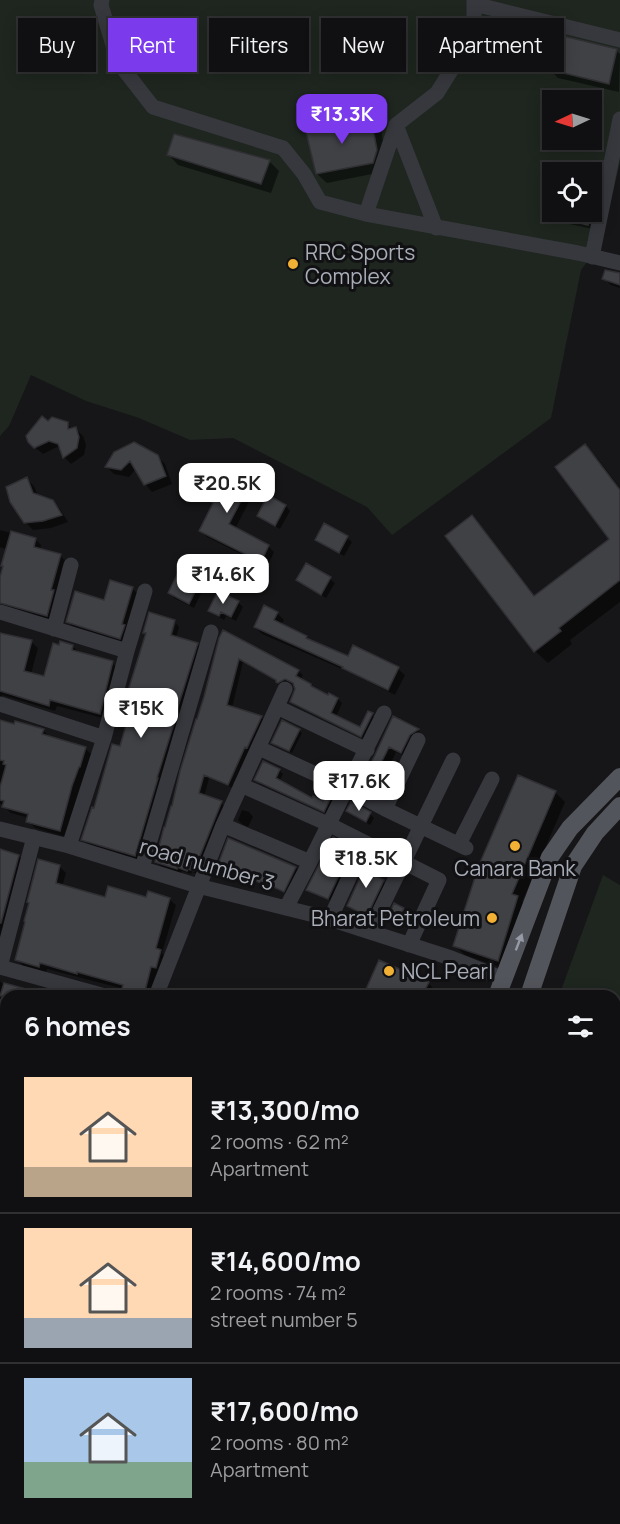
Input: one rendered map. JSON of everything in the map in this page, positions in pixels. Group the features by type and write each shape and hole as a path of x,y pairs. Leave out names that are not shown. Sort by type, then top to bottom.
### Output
{"main road":[{"path":"501,988 550,857 570,828 620,777"},
{"path":"532,990 573,866 595,833 620,806"}],"street":[{"path":"102,0 101,5 118,62 153,107 283,148 304,174 320,202 366,214 578,253 620,263"},
{"path":"366,214 396,124 437,93 460,56 470,34 474,2 620,40"},
{"path":"592,257 620,119"},
{"path":"396,124 436,228"},
{"path":"54,629 71,565"},
{"path":"69,846 104,738 126,651 145,591"},
{"path":"0,612 126,651"},
{"path":"142,868 211,632"},
{"path":"158,990 223,825 285,689"},
{"path":"0,705 104,738"},
{"path":"277,707 367,750"},
{"path":"286,908 384,713"},
{"path":"385,809 418,740"},
{"path":"258,748 346,788 463,846 492,779"},
{"path":"370,931 453,760"},
{"path":"241,785 328,824 439,880 409,945"},
{"path":"223,825 310,862"},
{"name":"road number 3","path":"0,829 69,846 198,886 370,931 451,958 501,988"},
{"path":"34,837 0,967 83,990"},
{"path":"330,919 365,843"}],"shaded area":[{"name":"RRC Sports Complex","path":"0,0 620,0 620,162 601,244 581,270 551,418 392,535 367,507 233,438 190,440 139,418 86,401 31,375 9,426 0,436"},
{"path":"603,875 620,885 620,990 561,990"}],"building":[{"path":"564,36 617,49 609,84 559,72 564,72"},
{"path":"371,117 377,150 373,163 316,174 305,128"},
{"path":"174,134 270,160 261,184 167,155"},
{"path":"605,270 620,273 620,285 602,279"},
{"path":"42,416 48,421 52,417 68,422 68,429 76,427 79,437 77,448 63,458 58,444 49,441 34,448 26,436"},
{"path":"134,442 158,455 166,476 144,485 130,461 121,470 105,467 114,452"},
{"path":"585,444 620,490 620,580 559,628 561,631 534,652 445,536 472,515 534,596 609,539 555,467"},
{"path":"208,467 248,487 229,524 269,545 261,562 199,531 213,503 195,494"},
{"path":"27,477 33,493 53,500 62,515 43,521 24,523 10,502 6,487"},
{"path":"268,495 286,505 275,526 257,516"},
{"path":"324,523 348,536 339,553 315,540"},
{"path":"11,531 36,538 34,547 61,554 51,590 54,590 47,616 0,603 0,577 3,566 1,566"},
{"path":"306,563 331,577 321,595 296,580"},
{"path":"179,571 200,582 189,604 168,593"},
{"path":"110,580 133,587 120,639 66,622 75,591 104,600"},
{"path":"218,591 239,601 231,617 221,612 219,616 208,611"},
{"path":"264,605 278,612 274,620 307,636 306,638 348,656 353,645 399,667 388,690 254,627"},
{"path":"149,612 175,620 171,635 198,643 135,856 81,840 92,807 94,808 112,744 120,746 127,722 119,720 146,633 143,633"},
{"path":"223,630 299,670 296,676 328,695 329,693 338,698 331,713 360,727 368,711 373,713 361,737 290,702 295,689 293,683 285,679 278,683 239,659 227,705 262,716 228,785 204,775 199,793 222,801 194,871 188,869 187,871 155,862"},
{"path":"0,633 32,640 24,671 44,676 53,643 59,645 60,641 73,645 72,650 113,661 100,714 50,700 49,706 0,691"},
{"path":"393,716 419,729 410,735 401,753 389,747 378,769 390,776 381,796 360,784"},
{"path":"0,720 14,724 15,721 44,729 42,734 86,747 72,786 60,831 26,822 28,814 2,807 4,801 0,800 0,787 6,765 0,760"},
{"path":"282,720 300,729 289,751 271,743"},
{"path":"263,761 280,769 276,778 312,798 313,796 323,801 328,790 333,793 324,812 254,780"},
{"path":"518,775 556,791 512,894 518,896 498,961 453,946 479,865"},
{"path":"351,802 371,812 366,822 346,811"},
{"path":"333,837 352,847 328,899 306,890"},
{"path":"228,838 296,867 284,892 261,881 260,883 219,862"},
{"path":"0,849 19,855 1,923 0,923"},
{"path":"370,856 379,861 374,875 384,880 367,916 347,906"},
{"path":"38,859 60,865 56,883 105,897 108,886 146,897 148,891 170,898 156,948 161,950 156,968 151,967 145,990 126,990 122,989 123,985 77,972 77,974 40,963 39,967 15,960 29,903 27,902"},
{"path":"394,903 404,908 397,924 387,919"},
{"name":"NCL Pearl","path":"379,960 429,982 425,990 366,990"},
{"path":"4,983 30,990 2,990"}],"place":[{"name":"RRC Sports Complex","path":"293,264"},
{"name":"Canara Bank","path":"515,846"},
{"name":"Bharat Petroleum","path":"492,918"},
{"name":"NCL Pearl","path":"389,971"}]}
